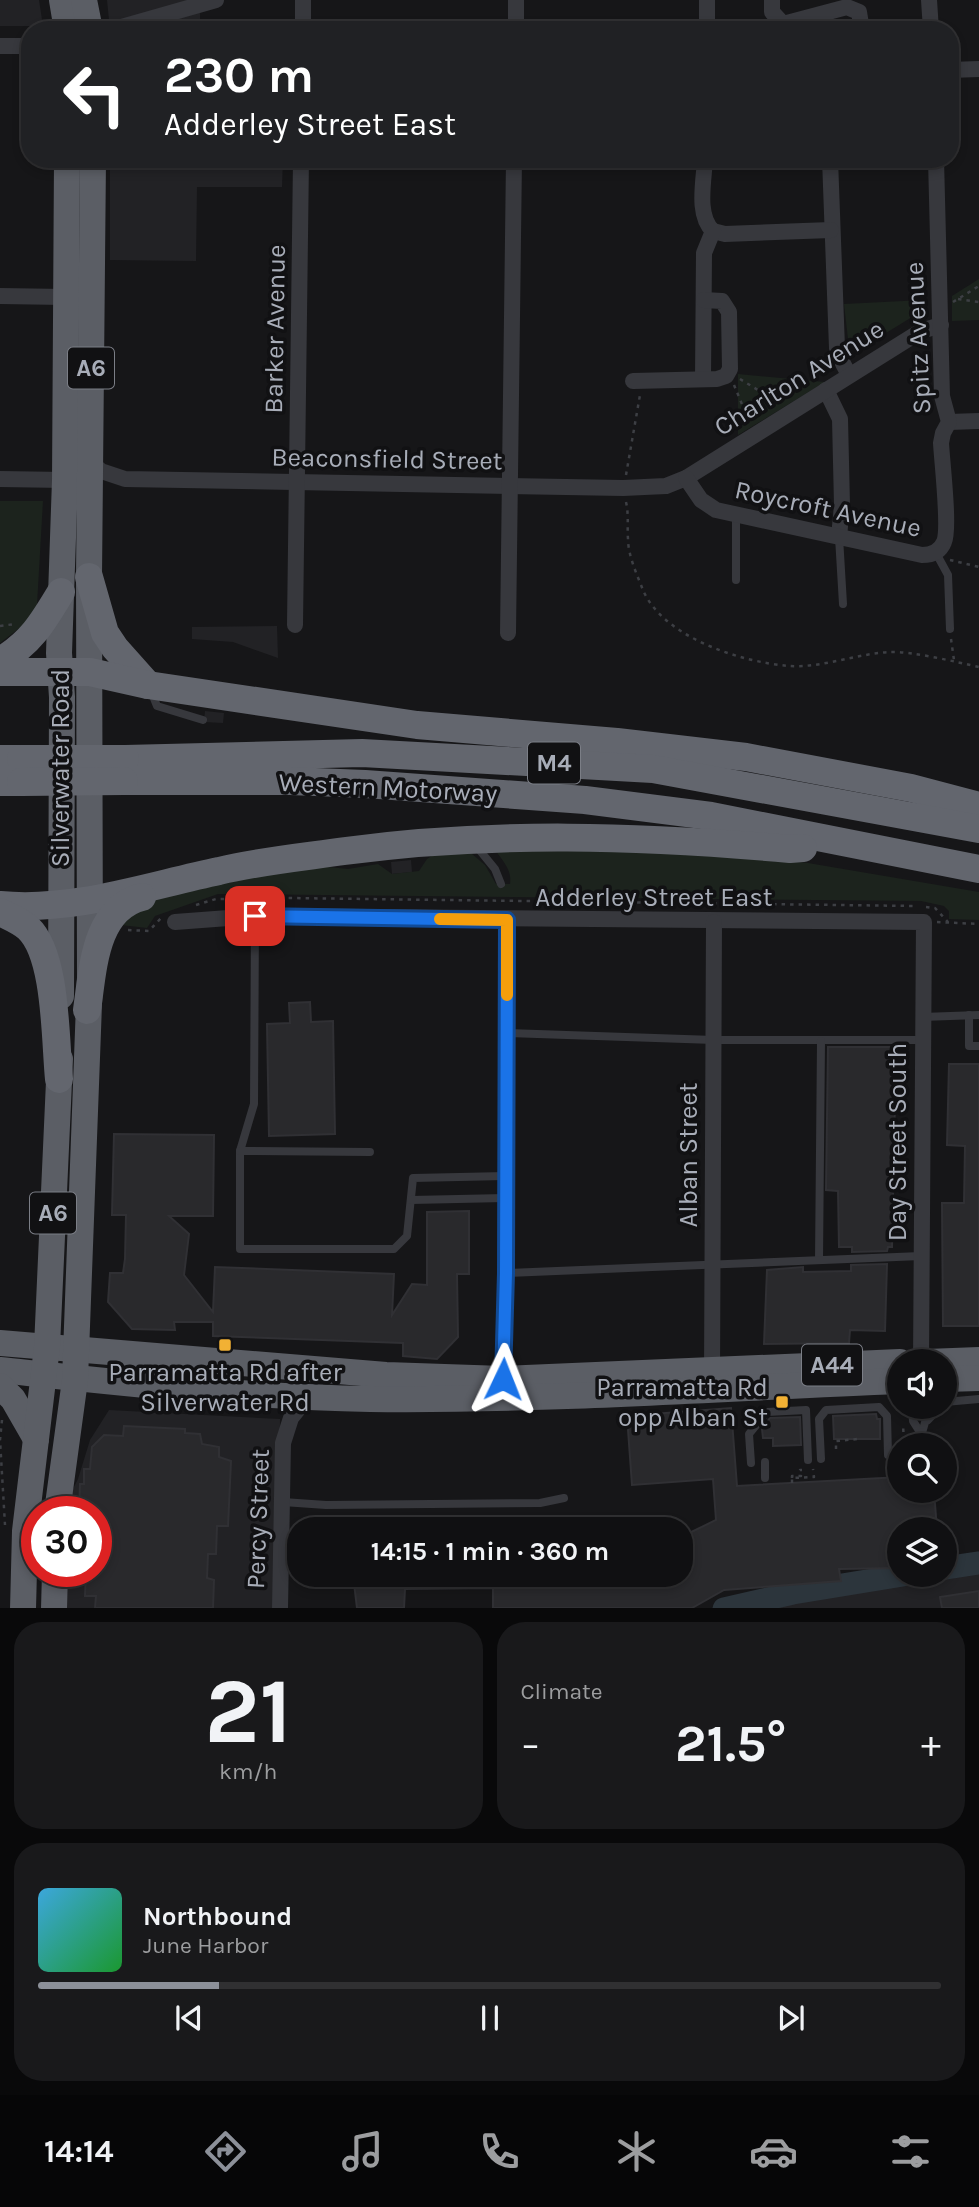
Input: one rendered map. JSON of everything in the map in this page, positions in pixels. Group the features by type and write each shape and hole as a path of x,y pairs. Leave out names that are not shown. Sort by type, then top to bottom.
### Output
{"highway":[{"path":"62,0 66,21"},
{"path":"85,0 88,21"},
{"name":"Silverwater Road","path":"44,1376 60,1079 62,799 59,671 65,480 67,168"},
{"name":"Silverwater Road","path":"76,1349 90,977 89,461 93,168"},
{"path":"89,577 106,633 115,648 148,685"},
{"path":"0,661 18,651 31,638 61,592"},
{"path":"0,672 90,672 148,685 418,724 746,757 911,788 979,806"},
{"name":"Western Motorway","path":"11,771 125,770 362,753 653,769 979,829"},
{"name":"Western Motorway","path":"125,770 585,800 711,816 979,869"},
{"path":"0,905 39,907 89,900 222,870 417,843 603,836 790,849 853,844"},
{"path":"88,1010 93,969 104,930 110,916 129,901 214,878 346,851"},
{"path":"0,912 28,929 46,958 60,1079"},
{"name":"A44","path":"0,1343 386,1375 503,1379 887,1381"},
{"name":"A6","path":"59,1496 75,1380 76,1349"},
{"path":"957,1361 979,1360"},
{"name":"A44","path":"0,1370 75,1380 309,1397 470,1399 887,1363"},
{"name":"A6","path":"23,1608 24,1531 44,1376"},
{"path":"957,1379 979,1378"},
{"path":"0,1386 13,1399 36,1439"},
{"path":"54,1608 55,1587"}],"street":[{"path":"142,21 216,0"},
{"path":"303,0 303,21"},
{"path":"516,0 516,21"},
{"path":"707,0 707,21"},
{"path":"772,0 772,12 780,21"},
{"path":"929,0 930,21"},
{"path":"794,21 847,7 859,12 860,21"},
{"path":"0,46 21,46"},
{"path":"959,70 979,69"},
{"name":"Barker Avenue","path":"296,625 302,168"},
{"path":"508,633 514,168"},
{"path":"705,168 703,213 706,223 713,231 725,234 831,230"},
{"path":"830,168 837,348 849,375"},
{"name":"Spitz Avenue","path":"936,168 942,396 949,422 943,433 942,443 946,537 938,556"},
{"path":"703,379 704,253 713,231"},
{"path":"0,296 65,297"},
{"path":"638,381 722,378 729,372 729,312 726,305 715,299 704,300"},
{"name":"Charlton Avenue","path":"686,478 941,316"},
{"path":"703,350 730,349"},
{"path":"826,390 840,419 842,505 839,537"},
{"path":"949,422 979,421"},
{"name":"Beaconsfield Street","path":"89,461 101,471 125,479 623,488 666,486 686,478"},
{"name":"Roycroft Avenue","path":"686,478 706,505 716,510 922,555 938,556"},
{"path":"0,480 65,480"},
{"name":"Adderley Street East","path":"175,922 255,916 923,922"},
{"path":"503,1379 507,920"},
{"name":"Alban Street","path":"712,1379 714,922"},
{"name":"Day Street South","path":"920,1349 923,922"},
{"name":"Percy Street","path":"280,1608 284,1443 291,1418 309,1397"}],"lane":[{"path":"736,514 736,580"},
{"path":"839,537 843,604"},
{"name":"Roycroft Avenue","path":"938,556 948,575 950,629"},
{"path":"148,685 157,706 203,720"},
{"path":"470,840 489,860 500,876 501,884"},
{"path":"255,916 254,1104 240,1151 240,1249 394,1249 407,1236 412,1178 505,1176"},
{"path":"969,1015 969,1046 979,1046"},
{"path":"922,1017 979,1015"},
{"path":"507,1033 714,1040 922,1040"},
{"path":"819,1260 821,1041"},
{"path":"240,1151 370,1152"},
{"path":"411,1200 505,1198"},
{"path":"506,1273 921,1256"},
{"path":"957,1401 979,1399"},
{"path":"821,1459 819,1419 826,1410 879,1407 887,1416 887,1433"},
{"path":"751,1463 749,1434 767,1412 806,1410 808,1460"},
{"path":"913,1419 920,1432 928,1420"},
{"path":"765,1462 765,1478"},
{"path":"283,1502 326,1505 540,1503 565,1498"}],"path":[{"path":"941,316 958,299 979,286"},
{"path":"958,299 979,302"},
{"path":"729,372 792,411"},
{"path":"729,372 754,435"},
{"path":"638,381 623,488 629,518 627,541 644,592 657,614 693,640 740,656 789,666 836,662 891,652 979,667"},
{"path":"938,556 979,567"},
{"path":"0,626 19,624"},
{"path":"952,643 954,661"},
{"path":"948,922 979,924"},
{"path":"120,929 149,931 155,924"},
{"path":"2,1415 0,1440 5,1531"},
{"path":"836,1449 836,1441 858,1439"},
{"path":"813,1469 814,1477 792,1478 801,1476 800,1470 813,1469"},
{"path":"792,1478 792,1483"}],"shaded area":[{"path":"0,0 39,0 42,21 21,21 21,26 0,26"},
{"path":"107,0 200,0 200,21 109,21"},
{"path":"110,168 283,168 282,187 197,187 196,261 110,260"},
{"path":"979,279 979,320 952,321 952,296"},
{"path":"923,300 925,309 860,349 853,348 848,339 844,304"},
{"path":"738,374 825,382 738,435"},
{"path":"0,501 43,501 37,605 26,623 0,643"},
{"path":"277,626 278,658 233,642 192,639 192,627"},
{"path":"205,711 224,713 223,723 204,722"},
{"path":"496,851 692,851 808,863 979,892 979,920 949,919 949,911 944,906 921,901 218,894 155,916 147,928 121,925 139,903 253,876 319,866 348,869 378,864 392,874 419,871 427,859 438,852 472,854 485,865 496,884 510,884 509,871"},
{"path":"411,860 412,872 392,874 391,862"},
{"path":"109,1410 280,1419 279,1608 54,1608 55,1587 112,1587 112,1496 69,1496 78,1479 90,1440"},
{"path":"979,1563 979,1608 728,1608 793,1593 887,1578 887,1587 957,1587 957,1566"}],"building":[{"path":"310,1002 311,1022 333,1021 335,1134 269,1136 267,1024 290,1023 289,1003"},
{"path":"828,1047 896,1047 892,1247 888,1247 887,1251 852,1252 852,1247 839,1247 838,1191 826,1190"},
{"path":"949,1064 979,1064 979,1326 943,1326 942,1203 964,1203 965,1146 947,1145"},
{"path":"114,1134 214,1135 213,1216 169,1216 189,1234 184,1275 213,1312 215,1267 394,1274 392,1315 412,1284 427,1285 427,1212 469,1211 469,1274 457,1274 458,1337 437,1359 403,1356 403,1343 213,1336 213,1322 174,1322 175,1330 132,1329 108,1302 110,1273 123,1273 125,1259 126,1215 112,1215"},
{"path":"887,1264 885,1331 850,1330 849,1343 764,1344 767,1270 803,1267 803,1272 851,1271 851,1265"},
{"path":"731,1408 737,1486 887,1478 887,1503 935,1503 936,1517 887,1517 887,1568 839,1569 841,1581 724,1590 692,1608 493,1608 493,1588 405,1589 404,1608 357,1608 354,1587 693,1587 693,1531 716,1520 713,1479 632,1485 627,1416"},
{"path":"876,1414 877,1419 880,1419 880,1439 834,1439 833,1416"},
{"path":"800,1417 801,1445 773,1446 773,1438 763,1438 762,1429 770,1418"},
{"path":"124,1426 185,1429 185,1433 200,1434 202,1444 219,1447 219,1457 231,1461 228,1526 217,1526 216,1554 208,1554 207,1578 214,1580 213,1608 95,1608 96,1596 85,1596 85,1587 112,1587 112,1496 80,1496 80,1484 84,1484 84,1469 90,1469 92,1447 104,1435 123,1436"},
{"path":"979,1591 979,1608 942,1608 940,1597"}],"waterway":[{"path":"957,1566 979,1563"},
{"path":"728,1608 793,1593 887,1578"}],"slow traffic":[{"path":"440,919 507,920 507,995"}],"place":[{"name":"Parramatta Rd after Silverwater Rd","path":"225,1345"},
{"name":"Parramatta Rd opp Alban St","path":"782,1402"}],"route":[{"path":"255,916 507,920 503,1379"}]}
